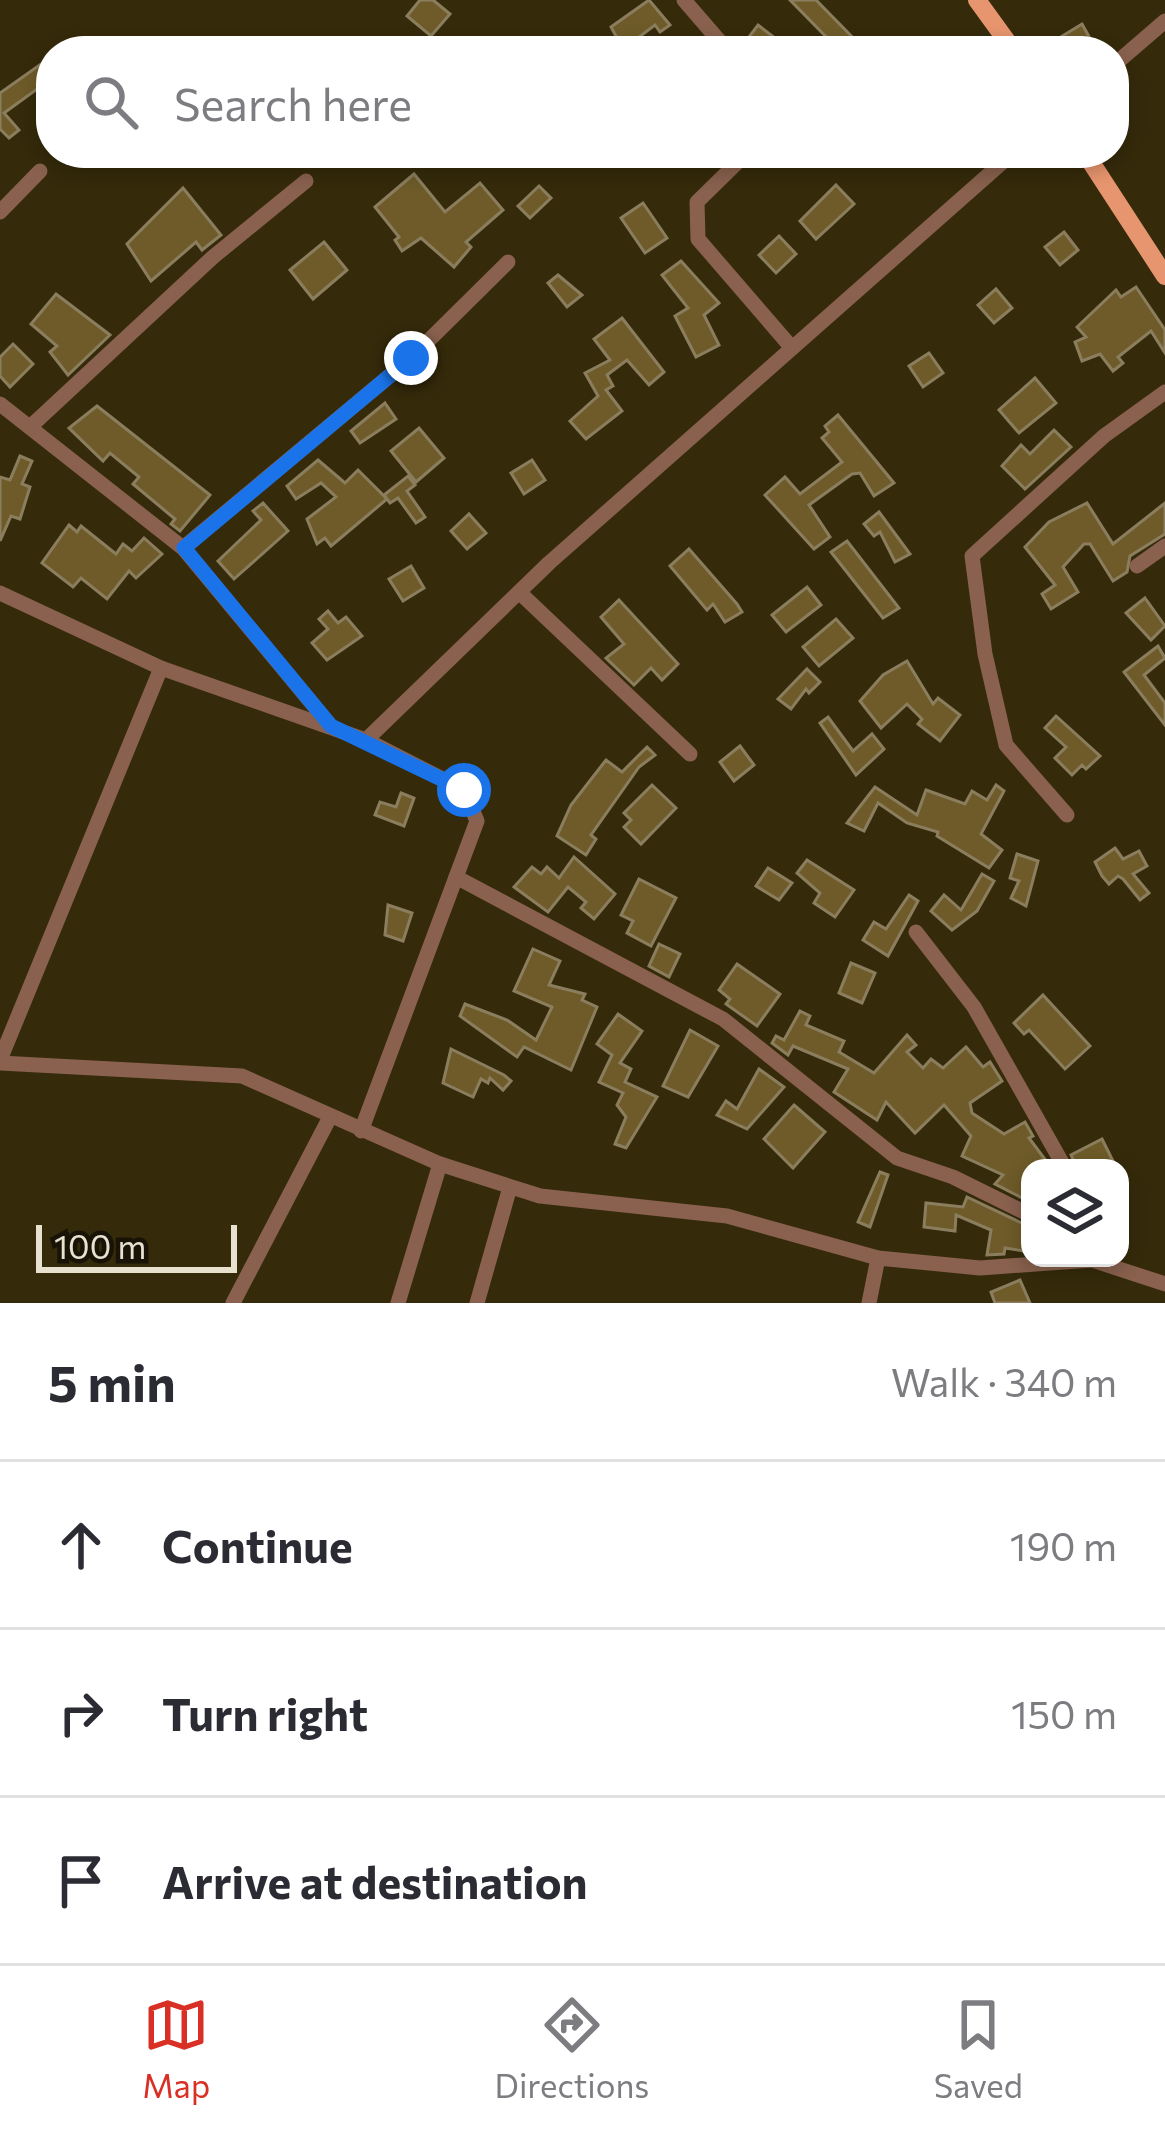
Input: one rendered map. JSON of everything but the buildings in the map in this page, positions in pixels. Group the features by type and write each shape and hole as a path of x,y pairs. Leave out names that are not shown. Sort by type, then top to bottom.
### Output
{"main road":[{"path":"977,0 1003,36"},
{"path":"1094,168 1165,276"}],"street":[{"path":"684,0 715,36"},
{"path":"1129,52 1165,21"},
{"path":"732,168 697,202 698,239 792,349"},
{"path":"366,740 519,592 996,168"},
{"path":"0,212 40,171"},
{"path":"30,427 213,257 305,181"},
{"path":"184,548 411,358 508,262"},
{"path":"1067,814 1006,745 985,654 972,556 1104,436 1165,392"},
{"path":"0,404 184,548 331,726"},
{"path":"1137,566 1165,546"},
{"path":"519,592 690,754"},
{"path":"0,593 161,668 366,740 456,784 470,797 477,821 362,1131"},
{"path":"161,668 0,1061 242,1076 440,1165 540,1196 727,1216 878,1258 980,1268 1021,1265"},
{"path":"456,878 722,1019 897,1158 953,1177 1021,1211"},
{"path":"916,932 974,1007 1060,1159"},
{"path":"233,1303 330,1117"},
{"path":"398,1303 440,1165"},
{"path":"477,1303 510,1186"},
{"path":"869,1303 878,1258"},
{"path":"1115,1267 1165,1284"}],"route":[{"path":"411,358 184,548 331,726 464,790"}]}
